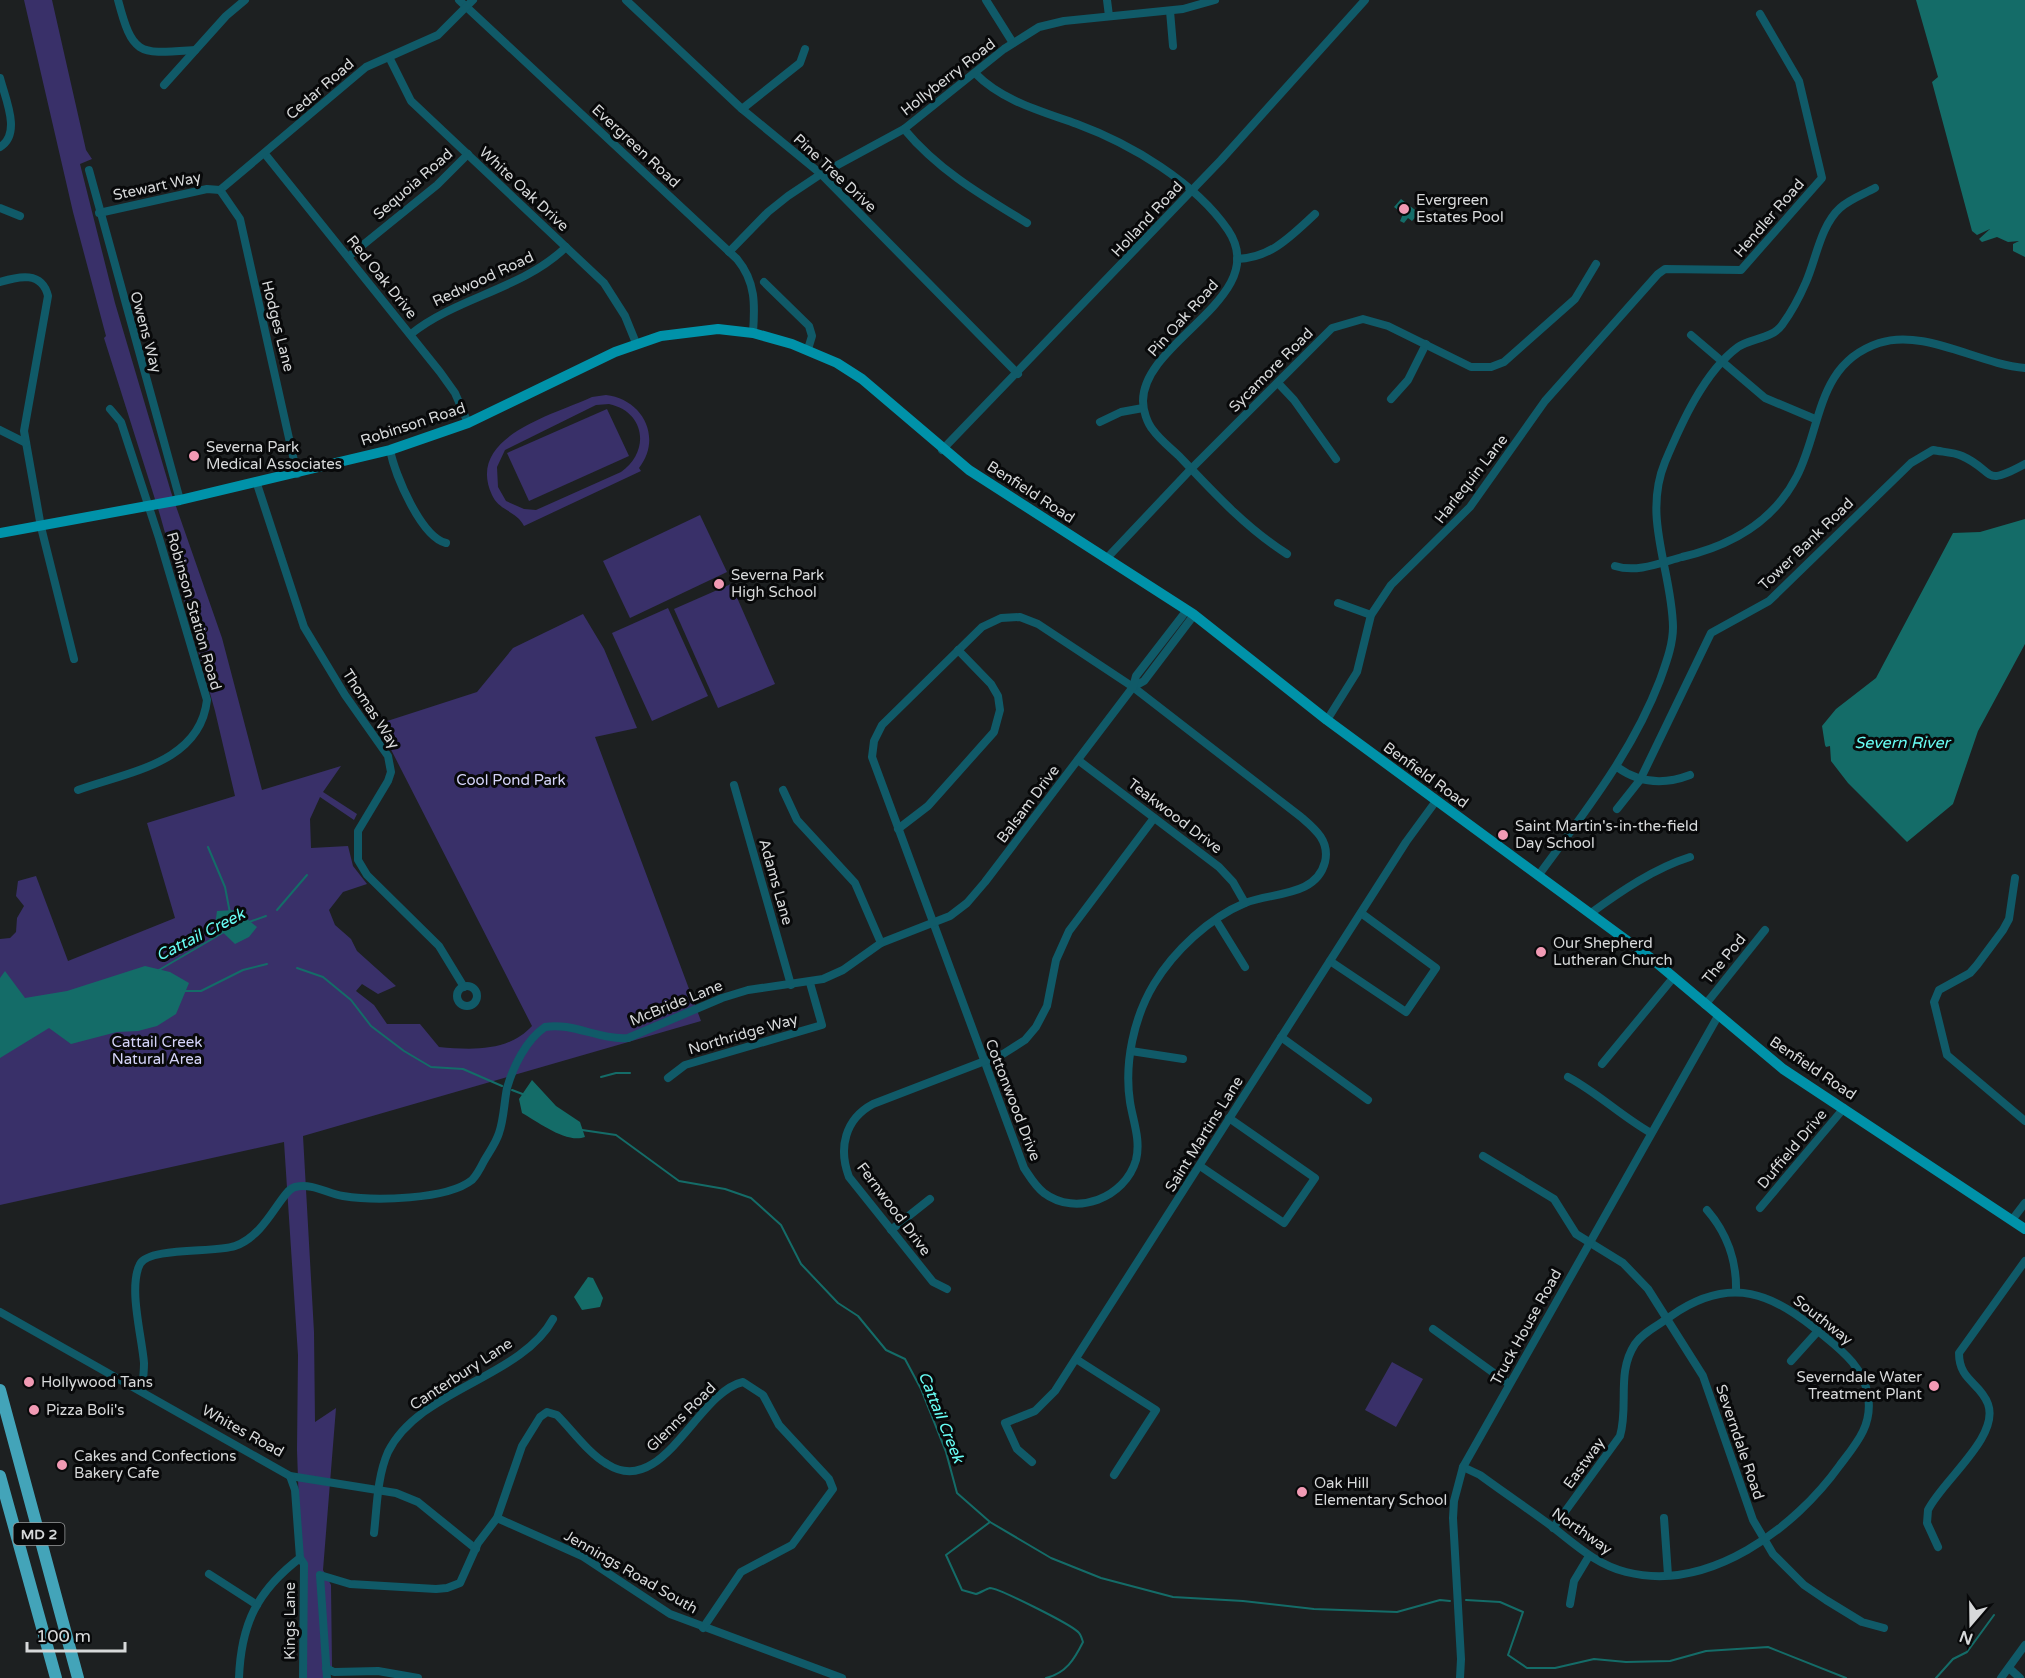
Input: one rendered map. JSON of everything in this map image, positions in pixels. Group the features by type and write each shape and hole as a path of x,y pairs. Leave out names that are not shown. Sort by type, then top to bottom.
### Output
{"highway":[{"name":"MD 2","path":"0,1390 78,1678"},
{"name":"MD 2","path":"0,1476 56,1678"}],"main road":[{"name":"Robinson Road","path":"0,533 148,507 257,484 390,450 468,423 636,343 698,330 753,333"},
{"name":"Benfield Road","path":"753,333 808,349 837,363 862,379 942,450 1190,613 1327,720 1591,913 1783,1069 2025,1229"}],"street":[{"path":"118,0 128,35 138,47 153,53 195,50"},
{"path":"164,86 195,50 244,0"},
{"name":"Evergreen Road","path":"459,0 470,4 744,268 752,285 754,299 753,333"},
{"name":"Pine Tree Drive","path":"626,0 742,109 821,174 1018,374"},
{"path":"986,0 1013,43"},
{"path":"1107,0 1109,16"},
{"name":"Hollyberry Road","path":"729,252 768,212 821,174 904,129 1013,43 1052,23 1170,11 1215,0"},
{"name":"Holland Road","path":"942,450 1018,374 1190,192 1365,0"},
{"name":"Cedar Road","path":"220,190 366,68 438,35 470,4"},
{"path":"1170,11 1173,46"},
{"name":"Hendler Road","path":"1665,269 1741,270 1822,178 1799,81 1760,15"},
{"path":"742,109 800,63 805,49"},
{"name":"White Oak Drive","path":"389,57 411,101 566,248 588,266 611,293 625,316 636,343"},
{"path":"976,74 1008,96 1124,144 1158,165 1190,192 1229,232 1237,259 1257,258 1269,253 1315,214"},
{"path":"0,78 12,131 7,142 0,147"},
{"path":"904,129 937,163 969,189 1027,223"},
{"name":"Red Oak Drive","path":"265,154 411,334 455,393 468,423"},
{"name":"Sequoia Road","path":"348,257 437,185 468,154"},
{"name":"Owens Way","path":"89,170 180,500"},
{"path":"1538,876 1617,766 1649,707 1671,644 1673,628 1656,525 1660,475 1694,405 1722,362 1737,348 1770,335 1781,326 1805,284 1831,219 1840,208 1875,188"},
{"name":"Stewart Way","path":"99,213 207,189 220,190"},
{"name":"Hodges Lane","path":"220,190 240,219 297,474"},
{"path":"0,208 20,216"},
{"name":"Redwood Road","path":"411,334 429,320 542,267 566,248"},
{"name":"Pin Oak Road","path":"1143,408 1149,377 1224,293 1234,275 1237,259"},
{"name":"Sycamore Road","path":"1106,559 1332,328 1363,319 1388,326 1471,367 1491,367 1504,362 1575,299 1596,264"},
{"name":"Harlequin Lane","path":"1327,720 1358,672 1371,615 1391,585 1445,535 1470,507 1547,399 1665,269"},
{"path":"0,282 21,276 31,277 44,285 48,296 25,419 26,443 41,527 74,659"},
{"path":"764,282 809,326 812,336 808,349"},
{"path":"1691,335 1766,398 1815,419"},
{"path":"1615,566 1629,570 1717,548 1745,533 1770,513 1796,478 1822,399 1847,360 1878,343 1896,339 1918,339 2003,366 2025,368"},
{"path":"1391,399 1408,380 1426,344"},
{"path":"1278,383 1294,400 1336,459"},
{"path":"1100,422 1121,412 1143,408 1153,430 1191,470 1255,531 1287,554"},
{"name":"Robinson Station Road","path":"78,790 163,759 181,750 196,735 206,711 205,687 121,422 110,410"},
{"path":"0,430 26,443"},
{"path":"390,450 395,473 410,500 432,535 446,543"},
{"name":"Tower Bank Road","path":"1617,809 1640,780 1712,633 1769,601 1911,463 1933,450 1962,456 1992,477 2003,477 2025,464"},
{"name":"Thomas Way","path":"257,484 304,627 345,695 388,756 391,772 358,831 357,860 366,875 439,946 464,987"},
{"path":"1338,603 1371,615"},
{"name":"Balsam Drive","path":"932,923 950,916 967,903 1078,760 1132,687 1136,676 1190,613"},
{"name":"Cottonwood Drive","path":"1020,617 1038,624 1132,687 1301,817 1323,840 1326,853 1324,865 1311,883 1245,903 1216,920 1191,940 1153,985 1137,1018 1131,1051 1130,1099 1138,1142 1136,1159 1127,1178 1117,1189 1094,1202 1078,1203 1055,1199 1044,1193 1024,1168 872,757 874,741 882,725 958,650 989,622 1001,618 1020,617"},
{"path":"898,829 928,806 994,732 999,710 998,696 991,684 958,650"},
{"name":"Teakwood Drive","path":"1078,760 1219,867 1233,882 1245,903"},
{"path":"1617,766 1640,780 1674,781 1690,775"},
{"name":"Adams Lane","path":"734,785 791,986"},
{"path":"783,789 797,820 855,883 880,943"},
{"name":"Saint Martins Lane","path":"1032,1462 1017,1449 1005,1423 1029,1414 1041,1406 1055,1390 1406,842 1436,801"},
{"name":"Fernwood Drive","path":"947,1289 933,1282 847,1170 843,1157 844,1144 851,1123 873,1104 1013,1049 1032,1034 1047,1006 1056,960 1069,931 1154,818"},
{"path":"1591,913 1616,895 1676,862 1690,857"},
{"path":"2015,878 2009,919 2003,930 1970,973 1936,993 1934,1002 1947,1055 2025,1121"},
{"path":"1330,961 1406,1012 1436,968 1361,913"},
{"path":"1216,920 1245,967"},
{"name":"McBride Lane","path":"142,1390 144,1365 136,1292 140,1264 148,1256 214,1251 248,1241 268,1221 288,1190 296,1187 314,1186 345,1197 414,1197 441,1194 474,1178 497,1139 507,1087 524,1048 544,1027 560,1026 612,1038 628,1038 722,998 762,988 810,983 843,970 880,943 932,923"},
{"name":"The Pod","path":"1705,1005 1765,930"},
{"path":"1602,1064 1673,978"},
{"name":"Northridge Way","path":"668,1078 685,1065 822,1025 810,983"},
{"name":"Truck House Road","path":"1460,1678 1461,1659 1453,1518 1454,1501 1463,1467 1718,1016"},
{"path":"1281,1037 1368,1100"},
{"path":"1131,1051 1183,1059"},
{"path":"1568,1077 1604,1098 1623,1116 1651,1133"},
{"name":"Duffield Drive","path":"1760,1208 1845,1108"},
{"path":"1200,1166 1284,1223 1315,1178 1229,1118"},
{"name":"Severndale Road","path":"1483,1156 1554,1199 1572,1230 1588,1243 1630,1268 1648,1289 1703,1376 1753,1520 1763,1539 1785,1568 1804,1585 1862,1622 1884,1628"},
{"path":"891,1230 930,1199"},
{"path":"2012,1220 2025,1203"},
{"path":"1707,1210 1723,1231 1733,1258 1736,1292"},
{"path":"1938,1547 1927,1523 1928,1510 1985,1433 1990,1415 1986,1399 1965,1377 1959,1353 2025,1261"},
{"name":"Southway","path":"1668,1319 1704,1298 1736,1292 1774,1300 1847,1355 1862,1376 1868,1396 1867,1422 1857,1443 1824,1488 1788,1523 1763,1539"},
{"name":"Whites Road","path":"0,1312 291,1476 379,1490 418,1502 476,1550"},
{"name":"Canterbury Lane","path":"374,1533 379,1490 387,1455 405,1429 421,1414 500,1366 542,1337 554,1319"},
{"name":"Eastway","path":"1553,1528 1620,1436 1623,1415 1623,1378 1634,1346 1647,1333 1668,1319"},
{"path":"1433,1329 1509,1384"},
{"path":"1791,1361 1818,1331"},
{"path":"1076,1359 1156,1410 1114,1475"},
{"name":"Glenns Road","path":"497,1518 522,1446 540,1417 547,1412 557,1415 606,1464 620,1469 638,1469 659,1461 668,1454 692,1423 735,1384 743,1382 754,1386 763,1395 779,1425 830,1479 833,1489 792,1545 741,1572 703,1628"},
{"name":"Northway","path":"1463,1467 1480,1475 1589,1556 1629,1573 1668,1575 1710,1567 1763,1539"},
{"name":"Kings Lane","path":"291,1476 295,1490 302,1561 303,1678"},
{"path":"327,1678 320,1575 350,1584 447,1588 454,1586 465,1576 476,1550 497,1518"},
{"name":"Jennings Road South","path":"497,1518 582,1556 670,1614 842,1678"},
{"path":"1664,1518 1668,1575"},
{"path":"1570,1604 1574,1581 1589,1556"},
{"path":"239,1678 241,1645 247,1624 257,1605 276,1578 302,1561"},
{"path":"209,1574 257,1605"},
{"path":"2001,1678 2025,1645"},
{"path":"327,1668 342,1672 396,1673 417,1678"},
{"path":"2009,1668 2020,1678"}],"green space":[{"path":"24,0 52,0 86,150 92,159 80,164 115,303 171,492 222,638 262,790 341,766 323,792 357,814 354,820 320,797 310,819 311,848 348,846 353,866 367,884 343,892 329,910 335,925 351,939 357,951 396,986 378,994 362,984 356,991 374,1005 387,1024 420,1024 439,1047 477,1049 501,1045 512,1041 532,1026 378,724 477,692 513,648 583,614 604,649 637,728 595,737 701,1021 303,1136 314,1332 315,1422 336,1408 323,1570 331,1585 332,1667 324,1678 305,1678 297,1450 298,1355 284,1142 0,1205 0,939 10,938 16,932 17,918 24,906 16,896 18,881 36,876 68,961 175,918 147,823 235,796 215,711 160,515 104,338 106,336 73,212"},
{"path":"606,395 619,398 630,404 645,421 649,432 649,444 646,456 639,468 641,471 524,526 492,495 487,475 491,458 501,443 517,431 592,397","holes":["609,404 631,415 640,434 637,454 621,472 536,510 524,509 506,501 498,487 497,467 505,450 596,405"]},
{"path":"607,409 629,456 529,501 507,453"},
{"path":"700,515 727,572 630,618 603,561"},
{"path":"731,584 775,684 718,708 674,609"},
{"path":"668,608 708,696 652,721 612,633"},
{"path":"1392,1362 1423,1379 1396,1427 1365,1410"}],"water":[{"path":"1916,0 2025,0 2025,257 2013,251 2013,244 2019,241 2008,242 1997,237 1982,242 1979,239 1990,229 1977,235 1972,231 1932,82 1938,77"},
{"name":"Evergreen Estates Pool","path":"1401,199 1419,213 1412,221 1408,218 1404,223 1400,221 1403,214 1394,207"},
{"name":"Severn River","path":"2025,519 2025,644 1978,731 1953,804 1907,842 1848,783 1831,761 1830,746 1825,745 1822,726 1836,709 1876,678 1953,533 1980,532"},
{"path":"236,910 257,927 249,937 235,944 215,925 217,911"},
{"path":"145,966 170,972 189,983 176,1014 157,1026 138,1031 117,1032 71,1044 49,1028 0,1058 0,978 5,971 25,998 67,991"},
{"path":"532,1080 556,1106 580,1122 585,1137 561,1135 522,1113 519,1099"},
{"path":"588,1277 593,1278 603,1298 600,1307 582,1310 574,1297"}],"waterway":[{"path":"208,847 225,887 230,913"},
{"name":"Cattail Creek","path":"277,910 307,875"},
{"name":"Cattail Creek","path":"249,922 266,916"},
{"name":"Cattail Creek","path":"159,970 224,932"},
{"name":"Cattail Creek","path":"183,991 201,991 243,970 267,964"},
{"name":"Cattail Creek","path":"297,968 323,977 351,1000 371,1026 404,1051 431,1067 463,1069 502,1086"},
{"path":"601,1077 616,1073 630,1073"},
{"name":"Cattail Creek","path":"512,1090 525,1095"},
{"name":"Cattail Creek","path":"582,1130 616,1135 679,1181 725,1189 751,1198 781,1225 801,1264 838,1303 858,1316 886,1350 905,1359 921,1389 946,1452 957,1493 990,1522 1051,1558 1101,1578 1173,1597 1243,1601 1314,1609 1397,1612 1440,1600 1450,1601"},
{"path":"990,1522 946,1555 962,1590 976,1594 990,1588 996,1590 1050,1615 1080,1634 1083,1642 1073,1660 1059,1673 1046,1678"},
{"name":"Cattail Creek","path":"1466,1600 1500,1602 1523,1612 1508,1655 1527,1668 1555,1668 1594,1659 1626,1662 1670,1661 1706,1651 1768,1647 1846,1678"},
{"name":"Cattail Creek","path":"1936,1678 1953,1659 1967,1652 1994,1615"}],"place":[{"name":"Evergreen Estates Pool","path":"1404,209"},
{"name":"Severna Park Medical Associates","path":"194,456"},
{"name":"Severna Park High School","path":"719,584"},
{"name":"Saint Martin's-in-the-field Day School","path":"1503,835"},
{"name":"Our Shepherd Lutheran Church","path":"1541,952"},
{"name":"Hollywood Tans","path":"29,1382"},
{"name":"Severndale Water Treatment Plant","path":"1934,1386"},
{"name":"Pizza Boli's","path":"34,1410"},
{"name":"Cakes and Confections Bakery Cafe","path":"62,1465"},
{"name":"Oak Hill Elementary School","path":"1302,1492"}],"park label":[{"name":"Cool Pond Park","path":"511,780"},
{"name":"Cattail Creek Natural Area","path":"157,1050"}]}
